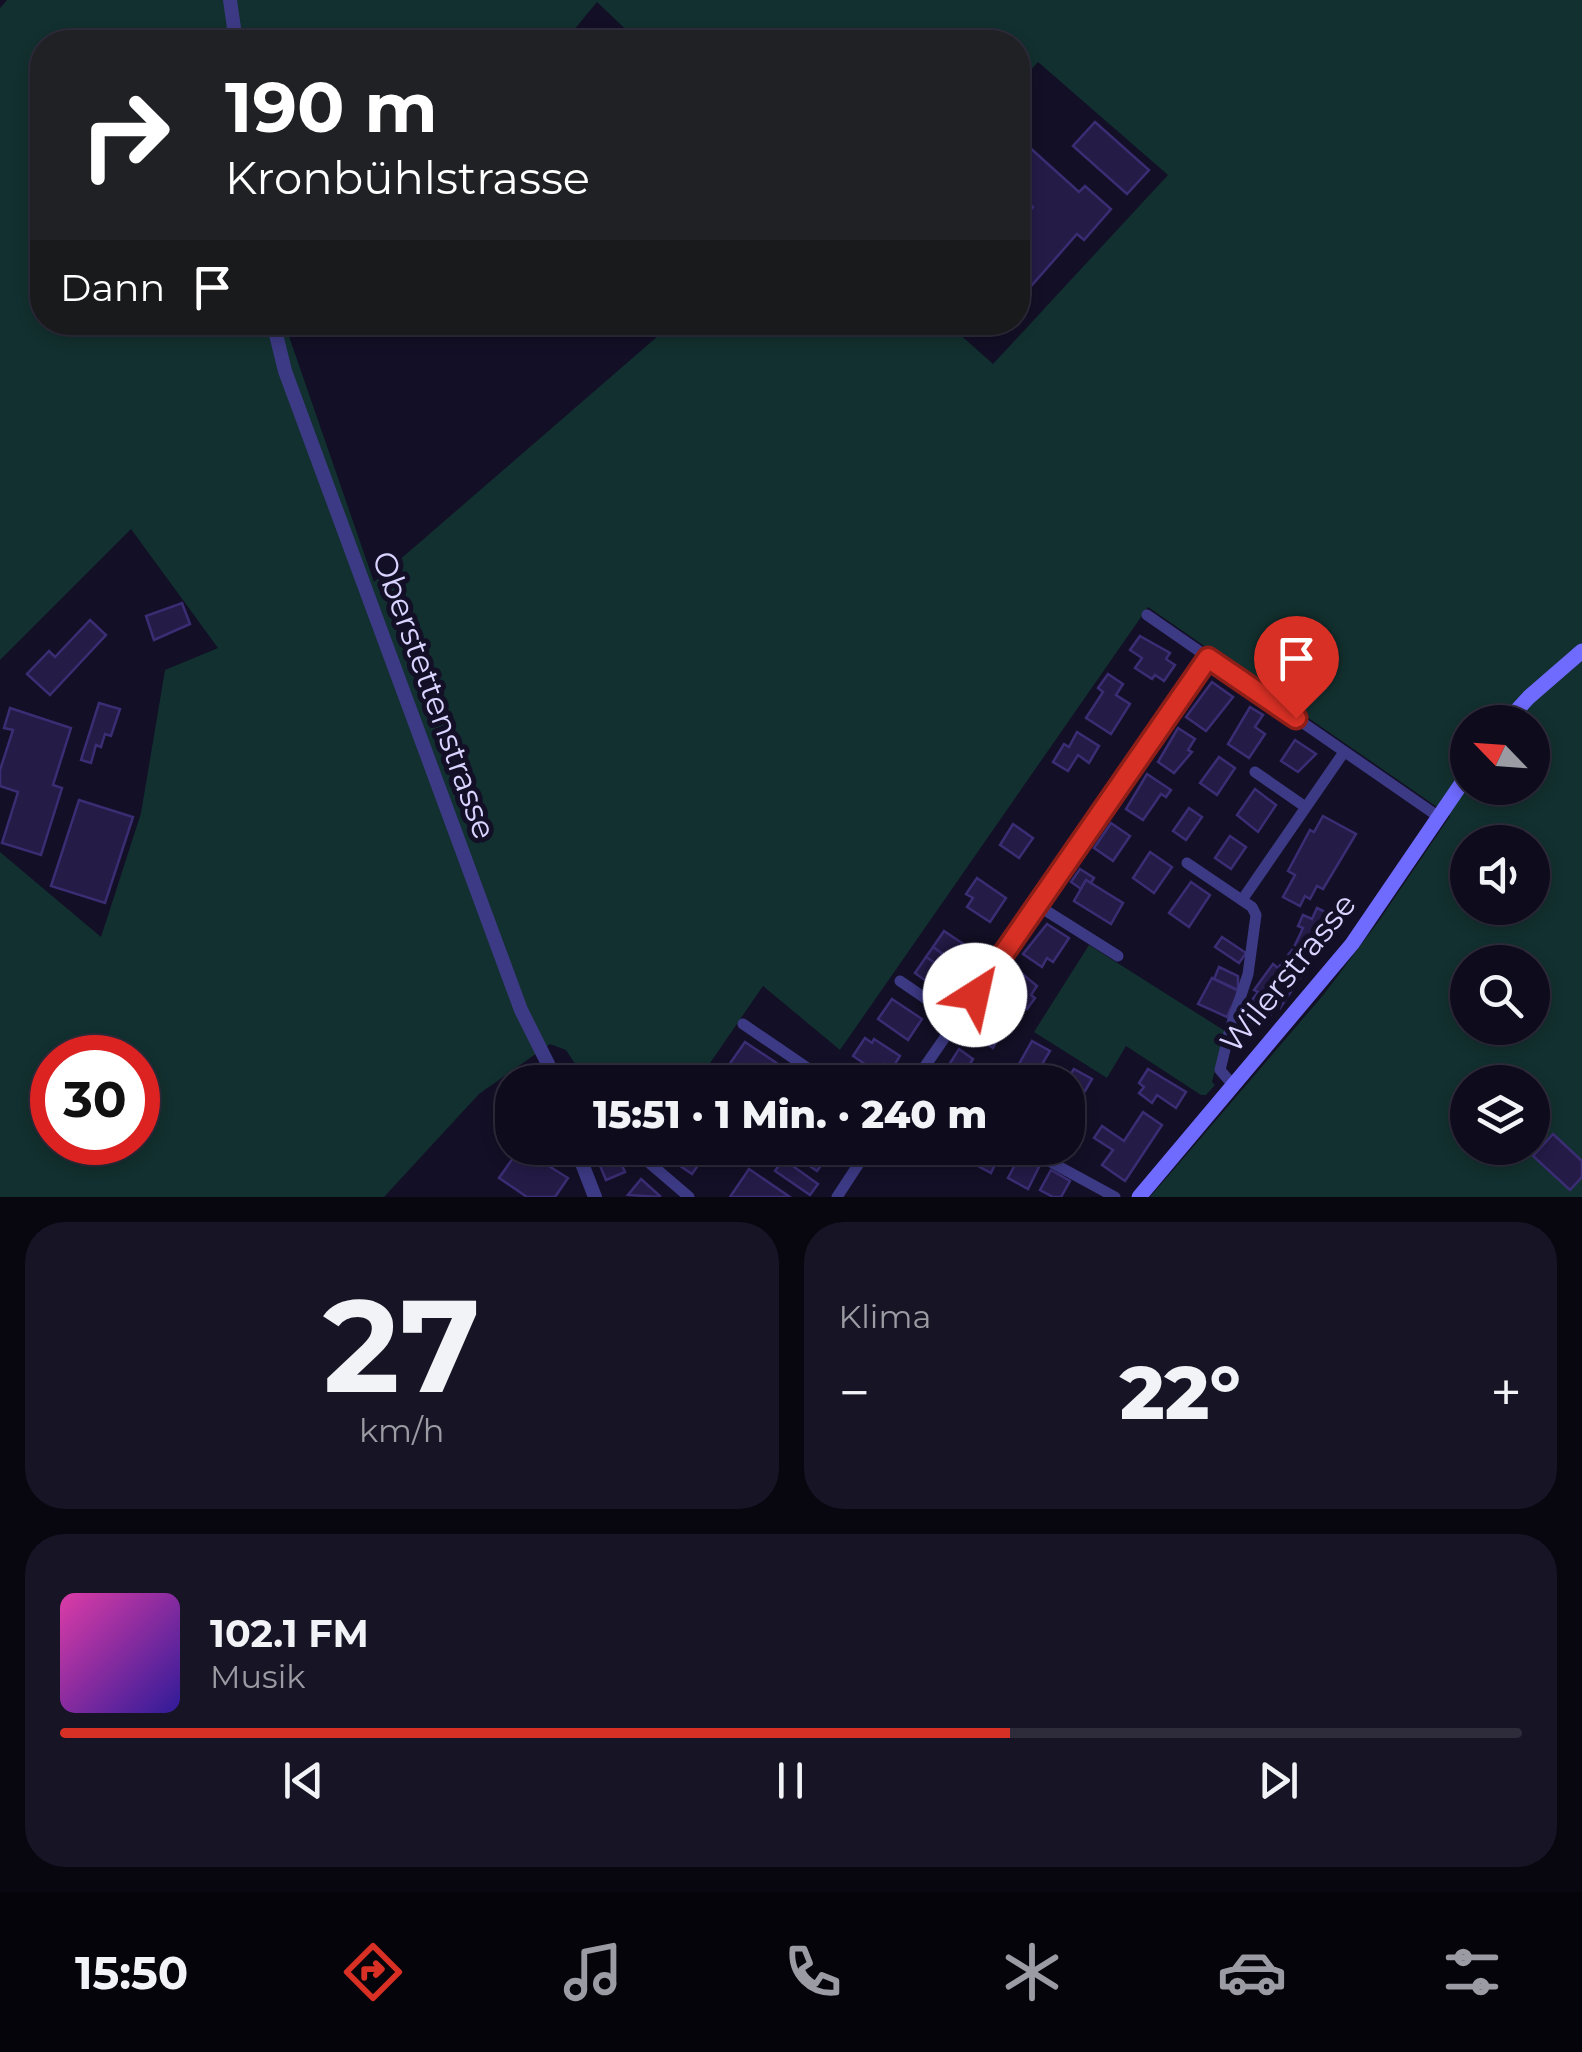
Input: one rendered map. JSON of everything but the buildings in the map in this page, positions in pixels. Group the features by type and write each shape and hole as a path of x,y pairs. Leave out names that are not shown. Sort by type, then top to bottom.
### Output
{"main road":[{"path":"1522,705 1582,651"},
{"name":"Wilerstrasse","path":"1139,1197 1352,944 1450,800"}],"street":[{"path":"230,0 234,30"},
{"name":"Oberstettenstrasse","path":"276,335 521,1010 548,1065"},
{"path":"1147,616 1438,817"},
{"path":"928,1065 1208,658"},
{"path":"1242,900 1344,752"},
{"path":"1255,772 1304,806"},
{"path":"1187,863 1242,900 1256,915 1248,974 1220,1070 1233,1084"},
{"path":"1037,905 1118,956"},
{"path":"900,981 958,1020"},
{"path":"743,1024 803,1065"},
{"path":"583,1165 595,1197"},
{"path":"651,1165 688,1197"},
{"path":"837,1197 859,1165"},
{"path":"1057,1165 1116,1197"}],"green space":[{"path":"7,0 1582,0 1582,1197 1150,1197 1324,994 1450,816 1148,607 840,1050 763,986 709,1065 576,1065 566,1050 550,1044 520,1065 495,1065 495,1083 479,1094 384,1197 0,1197 0,852 101,937 141,813 165,670 218,648 131,529 0,660 0,8"},
{"path":"1089,945 1225,1031 1212,1082 1215,1085 1206,1095 1126,1046 1107,1078 1034,1032"}],"route":[{"path":"975,995 1208,658 1296,718"}]}
